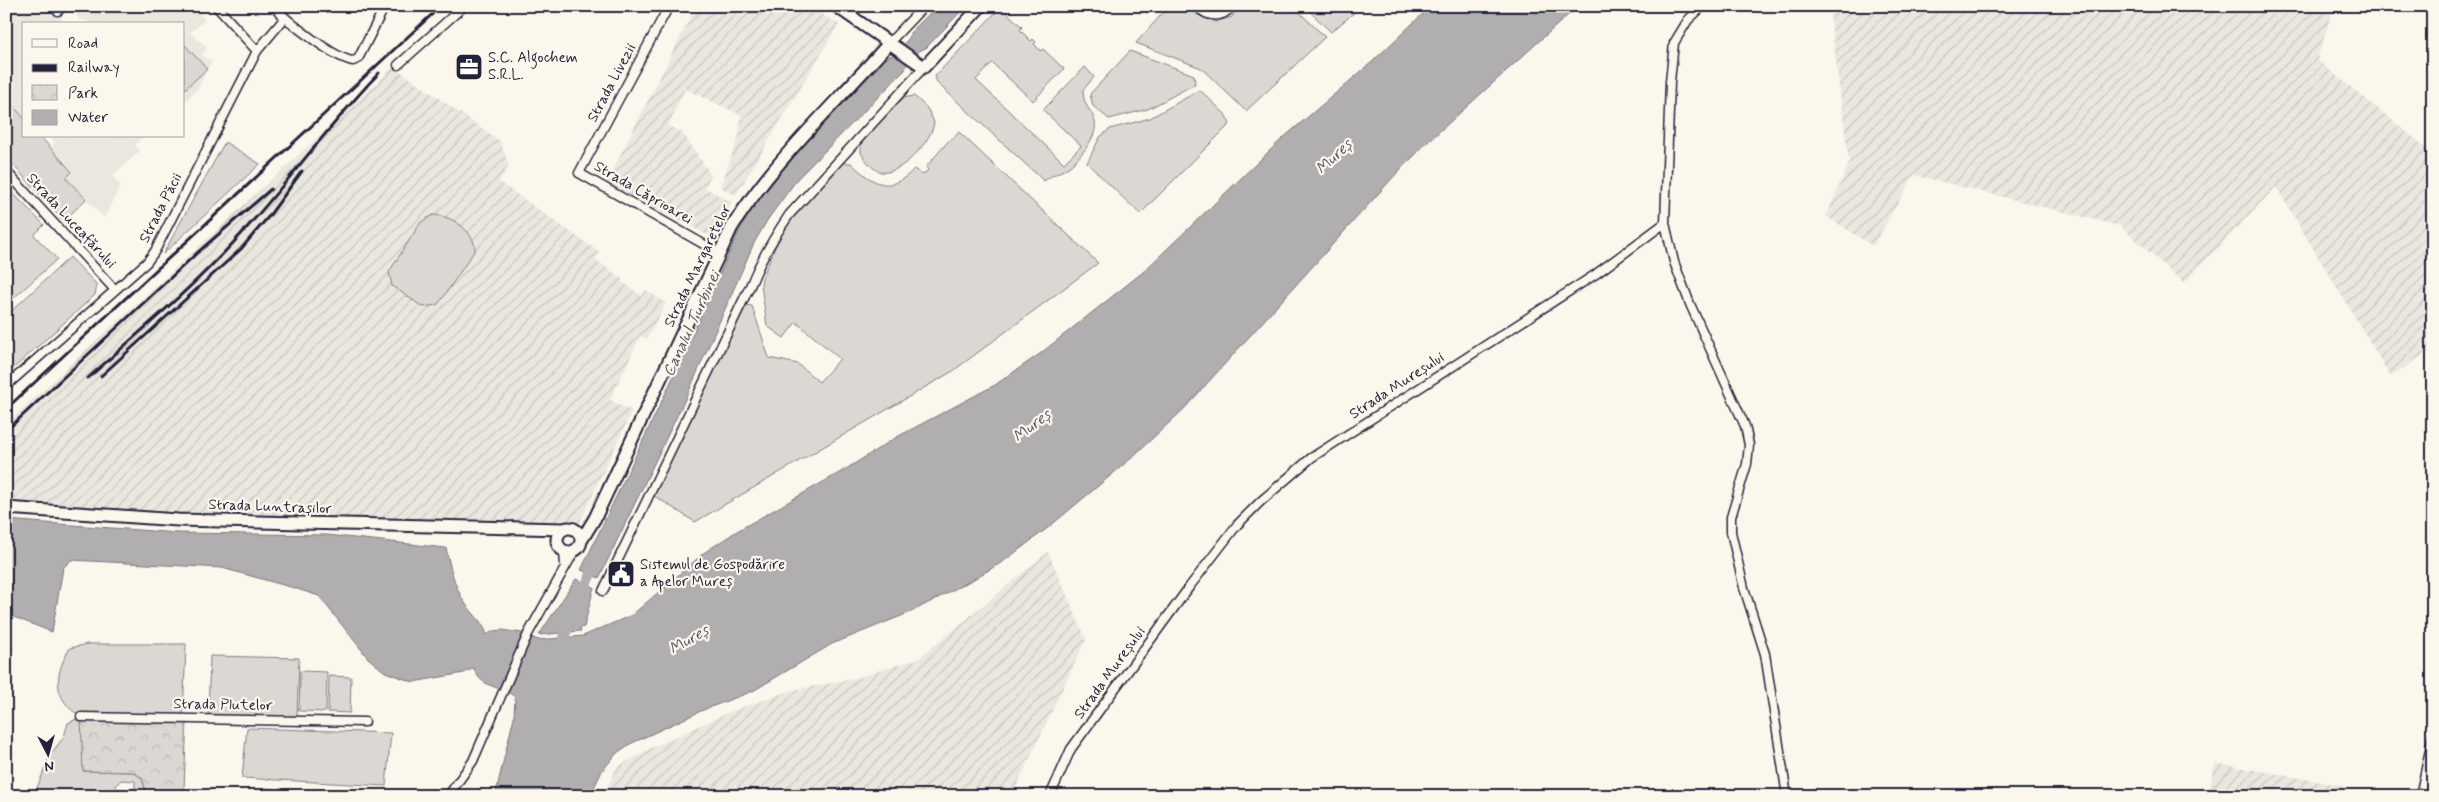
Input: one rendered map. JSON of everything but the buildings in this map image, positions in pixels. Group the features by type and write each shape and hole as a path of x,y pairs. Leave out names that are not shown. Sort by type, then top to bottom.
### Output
{"street":[{"path":"216,6 257,51"},
{"path":"274,6 284,19 307,35 354,61 358,60 385,6"},
{"path":"398,65 464,6"},
{"name":"Strada Livezii","path":"579,172 669,6"},
{"path":"837,6 920,65"},
{"name":"Strada Margaretelor","path":"571,544 589,528 719,253 745,206 792,148 894,46 924,6"},
{"path":"603,591 751,284 760,261 775,236 795,207 920,65 981,6"},
{"path":"1196,6 1209,15 1220,16 1228,12 1233,6"},
{"path":"1703,6 1688,20 1674,43 1670,72 1665,223 1674,262 1690,304 1745,426 1749,445 1747,464 1731,517 1731,532 1744,588 1765,654 1787,796"},
{"name":"Strada Păcii","path":"6,386 147,262 155,251 257,51 284,19"},
{"name":"Strada Luceafărului","path":"6,172 115,290"},
{"name":"Strada Căprioarei","path":"579,172 719,253"},
{"name":"Strada Mureșului","path":"1050,796 1071,750 1190,586 1237,525 1261,501 1311,458 1596,274 1665,223"},
{"name":"Strada Luntrașilor","path":"6,508 178,520 533,529 571,528 571,544"},
{"path":"533,529 571,544"},
{"path":"564,529 557,538 571,544"},
{"path":"448,796 473,760 528,634 565,565 571,544"},
{"name":"Strada Plutelor","path":"82,717 364,722"},
{"path":"2420,796 2433,736"}],"shaded area":[{"path":"19,6 49,6 64,22 22,22 22,116 6,98 6,18"},
{"path":"85,6 194,6 205,20 190,33 207,47 202,56 212,61 197,90 185,101 185,22 88,22 80,20 76,15"},
{"path":"696,6 722,6 742,16 748,6 806,6 839,24 736,195 720,187 739,136 741,115 685,89 668,126 682,132 711,175 705,188 732,202 713,238 606,183"},
{"path":"1829,6 2334,6 2317,60 2433,153 2433,348 2391,377 2276,187 2184,283 2120,226 1914,175 1873,246 1826,216 1849,163"},
{"path":"394,67 500,141 509,165 499,182 599,252 595,259 622,279 621,281 642,296 646,290 666,303 647,339 640,336 610,400 632,411 579,524 179,513 6,503 6,424"},
{"path":"51,138 142,138 135,145 140,151 112,176 121,185 104,218 65,177 71,172 50,147 55,142"},
{"path":"1048,552 1086,639 1012,796 603,796 617,767 655,746 732,711 789,691 855,678 918,659"},
{"path":"2215,763 2344,786 2342,796 2208,796"}],"green space":[{"path":"1169,6 1192,6 1215,22 1232,17 1239,6 1293,6 1325,37 1246,111 1201,68 1136,43"},
{"path":"1304,6 1362,6 1331,32"},
{"path":"1001,7 1022,27 1020,30 1031,41 1033,39 1036,42 1034,44 1041,51 1043,49 1064,69 1033,101 992,63 976,80 1064,163 1081,146 1043,110 1085,67 1094,77 1083,90 1083,96 1095,122 1094,133 1084,151 1071,165 1044,181 937,83 935,76"},
{"path":"185,45 207,69 185,89"},
{"path":"1130,51 1194,75 1195,84 1148,109 1109,119 1093,106 1090,94"},
{"path":"1200,90 1225,114 1230,124 1140,214 1087,163 1100,137 1110,129 1150,118"},
{"path":"914,96 927,108 934,122 928,138 906,163 889,172 878,171 861,153 861,142 903,98"},
{"path":"6,98 22,116 22,138 42,138 72,172 66,178 86,199 66,219 61,218 6,157"},
{"path":"959,132 1098,263 953,371 695,522 653,495 745,305 752,306 769,358 798,364 819,382 840,359 796,322 784,338 767,326 761,285 762,278 779,238 792,217 840,163 851,163 874,181 882,184 897,182 914,169 923,175 928,170 926,167 951,138 953,139"},
{"path":"225,142 260,164 163,254"},
{"path":"6,186 44,225 34,235 57,259 6,305"},
{"path":"433,215 447,218 461,225 471,237 475,250 437,305 423,307 392,286 389,272 421,222"},
{"path":"70,257 97,285 95,295 6,375 6,316"},
{"path":"88,644 186,644 183,718 84,771 133,772 142,778 147,795 184,789 212,791 212,796 34,796 50,755 64,737 68,723 81,717 65,703 59,686 61,668 70,648","holes":["121,780 135,781 135,789 117,789 116,785"]},
{"path":"210,656 299,658 297,717 208,715"},
{"path":"300,671 327,672 326,712 299,711"},
{"path":"329,676 351,677 350,713 328,712"},
{"path":"81,717 187,718 184,789 147,795 142,778 133,772 83,771"},
{"path":"247,728 391,733 386,786 242,778"},
{"path":"266,788 341,796 265,796"}],"water":[{"name":"Canalul Turbinei","path":"937,6 966,6 926,48 913,56 905,70 798,178 768,219 754,243 689,391 599,578 581,570 669,386 739,231 754,207 771,183 808,139 889,56 894,55 909,38 910,33"},
{"name":"Mureș","path":"1431,6 1578,6 1430,140 1397,173 1184,409 1128,461 1049,527 1004,561 911,612 832,644 753,691 703,710 630,744 617,753 602,771 590,796 495,796 514,717 515,697 481,680 474,668 464,673 413,682 385,672 368,658 319,596 294,588 222,568 71,560 63,568 52,632 6,614 6,520 178,533 327,535 446,548 460,594 466,605 483,625 487,635 493,631 502,630 522,633 538,640 583,636 632,615 705,552 737,531 846,469 895,438 995,385 1041,353 1143,272 1282,139 1372,62"},
{"path":"576,579 594,587 584,627 580,628 581,631 539,635"}],"waterway":[{"name":"Canalul Turbinei","path":"582,594 596,562"},
{"name":"Canalul Turbinei","path":"562,650 562,642 572,619"}],"railway":[{"path":"6,409 441,6"},
{"path":"88,378 216,261 252,222 341,115 379,73"},
{"path":"101,376 241,249 269,216 302,171"},
{"path":"6,431 197,253 271,189"}],"place":[{"name":"S.C. Algochem S.R.L.","path":"469,67"},
{"name":"Sistemul de Gospodărire a Apelor Mureș","path":"621,574"}]}
